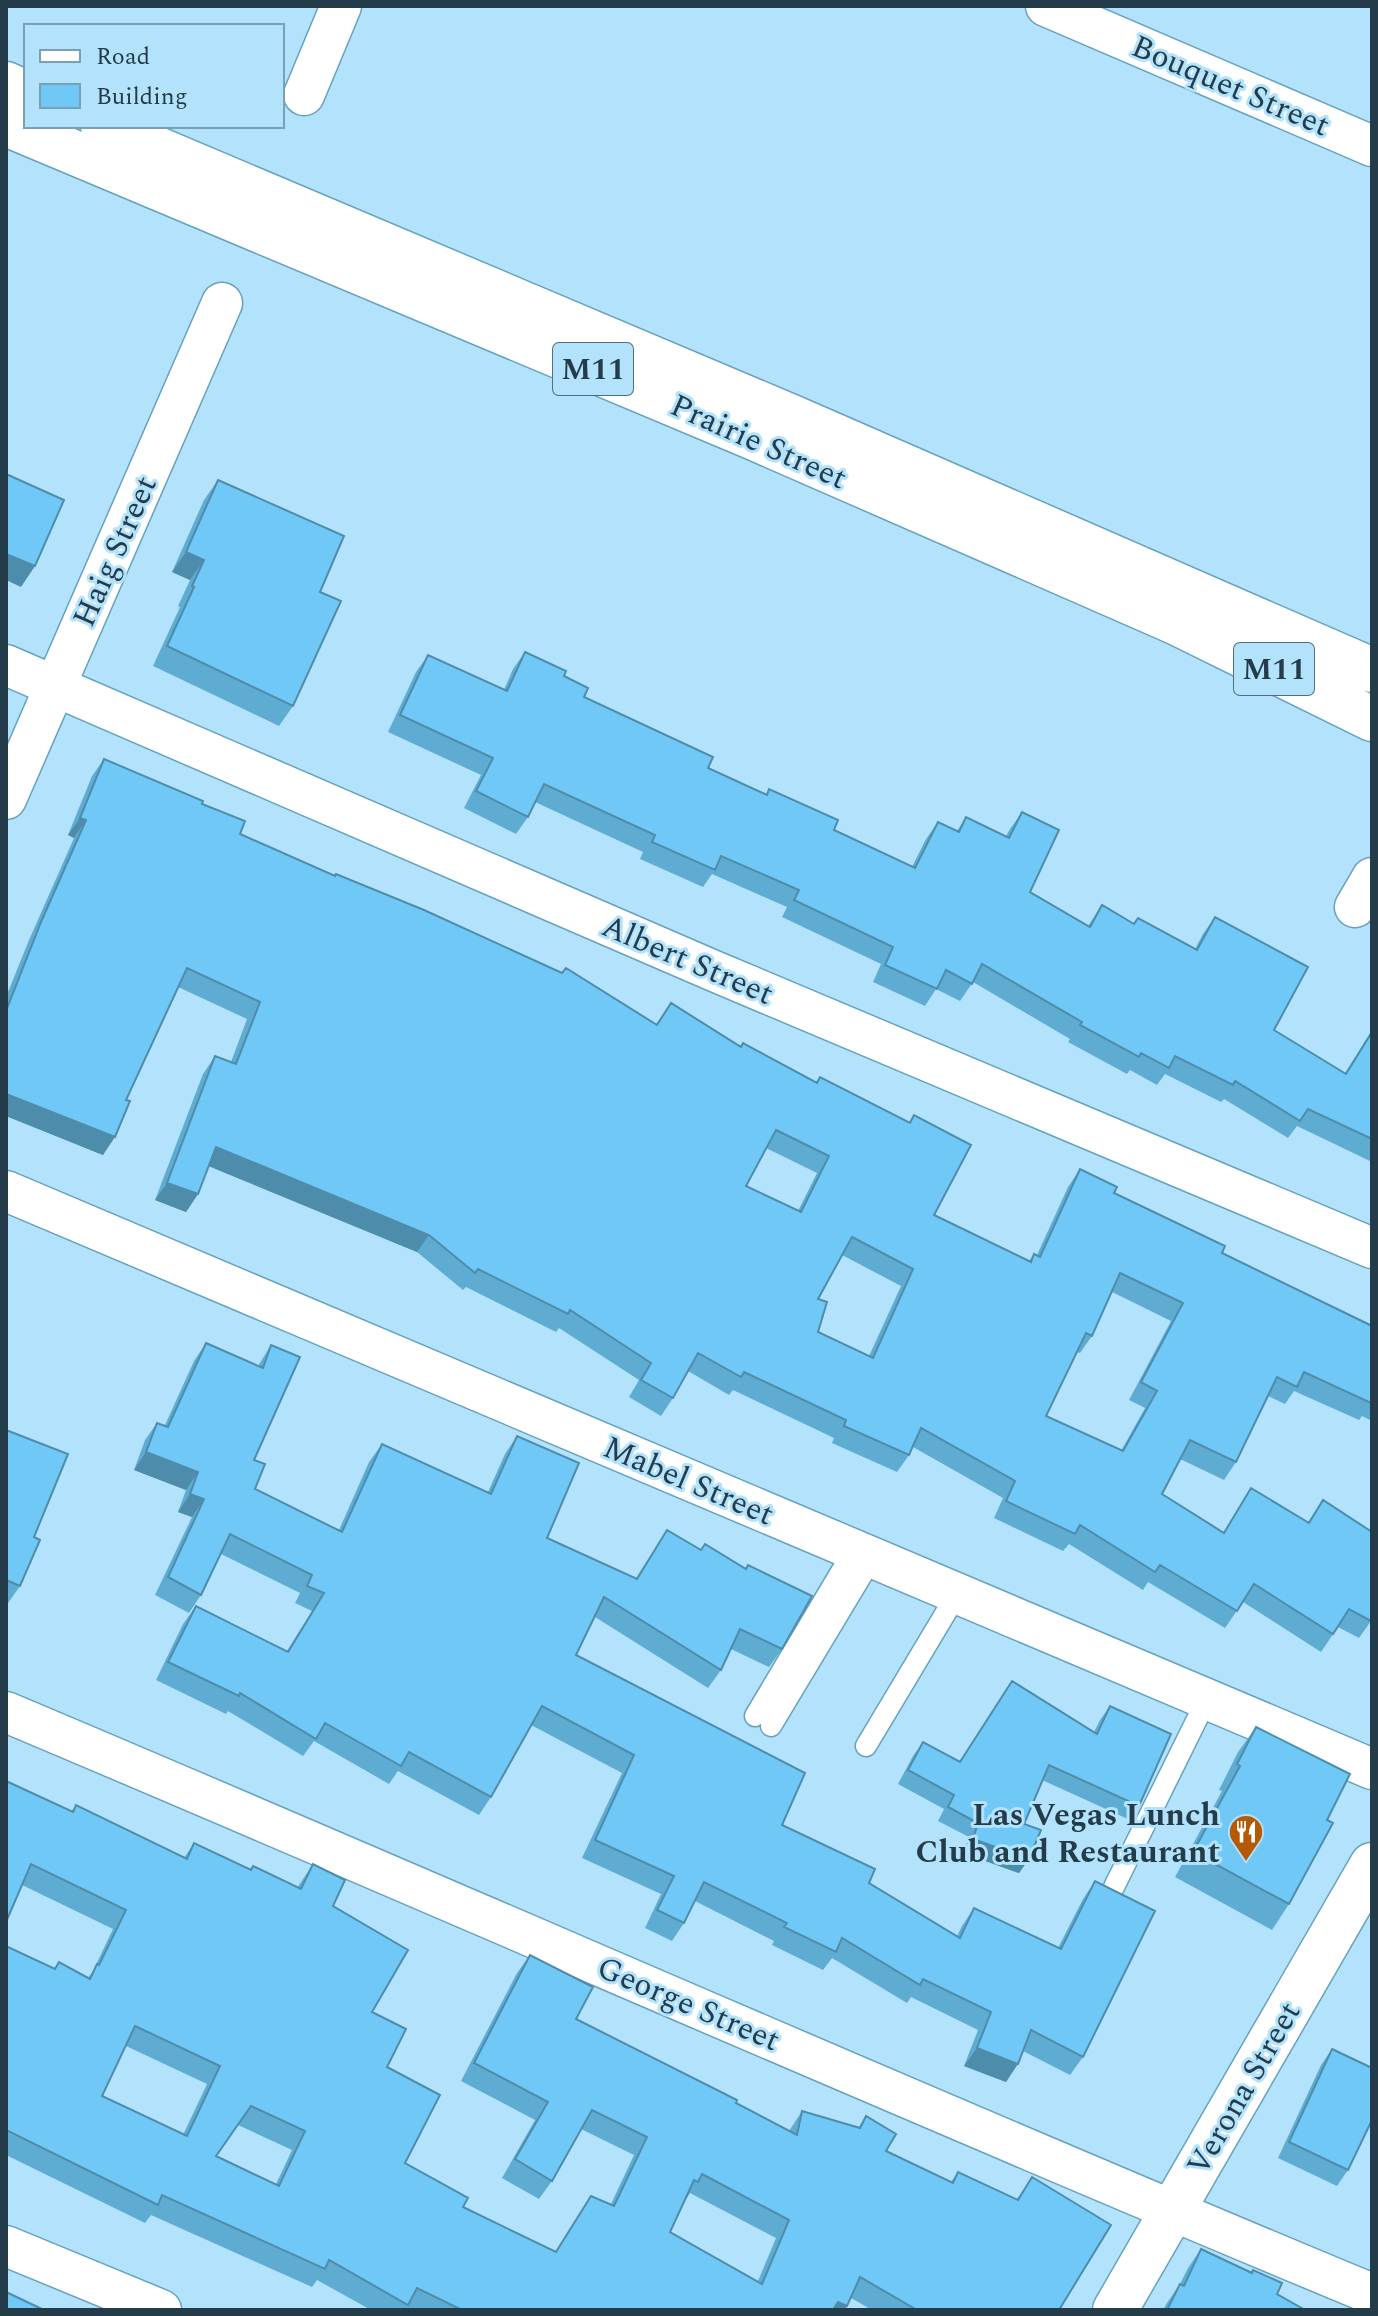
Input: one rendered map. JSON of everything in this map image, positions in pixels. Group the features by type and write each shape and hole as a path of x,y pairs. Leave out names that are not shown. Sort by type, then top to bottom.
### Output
{"main road":[{"name":"Prairie Street","path":"6,124 752,437 1199,633 1372,719"},
{"name":"Prairie Street","path":"108,128 823,430 1372,670"},
{"name":"Verona Street","path":"1115,2310 1372,1865"}],"street":[{"path":"304,95 341,6"},
{"name":"Bouquet Street","path":"1046,6 1372,146"},
{"name":"Haig Street","path":"6,799 222,303"},
{"name":"Albert Street","path":"6,665 714,971 1372,1248"},
{"name":"Mabel Street","path":"6,1191 1372,1769"},
{"name":"George Street","path":"6,1712 1372,2294"},
{"path":"6,2246 161,2310"}],"lane":[{"path":"763,1721 863,1554"},
{"path":"866,1746 957,1594"},
{"path":"1114,1887 1207,1699"}],"building":[{"path":"6,474 64,500 35,566 6,554"},
{"path":"218,480 344,536 320,592 341,601 293,706 167,646 204,560 186,552"},
{"path":"525,652 566,671 564,676 588,688 584,697 713,757 708,768 767,795 769,789 838,820 834,830 915,868 938,822 959,832 966,817 1009,838 1022,812 1059,830 1030,892 1090,927 1102,905 1134,924 1138,918 1197,950 1215,917 1308,967 1274,1030 1346,1074 1372,1032 1372,1139 1308,1109 1300,1121 1235,1081 1233,1085 1175,1056 1169,1068 1141,1053 1139,1057 1080,1025 1082,1022 982,964 972,984 946,970 937,989 885,965 893,947 794,900 799,890 721,856 715,870 652,842 655,835 544,784 528,817 476,791 493,758 400,715 428,655 507,691"},
{"path":"104,759 245,821 240,834 335,876 424,910 562,973 566,968 657,1025 671,1003 741,1047 743,1043 817,1083 820,1077 910,1123 914,1115 971,1145 934,1215 1031,1262 1034,1254 1040,1257 1080,1169 1117,1187 1114,1193 1225,1246 1222,1253 1372,1326 1371,1403 1304,1372 1297,1387 1277,1377 1236,1462 1190,1440 1162,1494 1224,1533 1251,1488 1309,1523 1323,1500 1372,1532 1371,1621 1349,1609 1333,1634 1254,1584 1237,1611 1160,1565 1155,1572 1080,1525 1075,1534 1006,1501 1015,1481 921,1428 909,1455 844,1426 846,1420 744,1372 741,1377 698,1353 673,1398 641,1380 651,1363 570,1310 568,1314 478,1269 475,1273 429,1235 216,1147 198,1194 167,1183 215,1056 236,1064 260,1002 187,968 126,1100 130,1101 115,1137 6,1094 6,1011 86,820 80,818","holes":["776,1130 829,1156 801,1212 746,1186","852,1237 913,1269 873,1358 818,1332 827,1302 818,1299","1120,1273 1183,1303 1141,1382 1157,1391 1123,1451 1046,1416 1086,1333 1092,1336"]},
{"path":"206,1343 263,1368 271,1345 300,1357 254,1460 265,1464 255,1489 342,1532 382,1444 491,1494 517,1436 579,1463 547,1538 637,1579 667,1530 701,1550 705,1544 746,1569 748,1565 812,1596 782,1649 740,1629 721,1670 604,1597 576,1655 805,1773 782,1825 875,1869 869,1883 960,1938 974,1908 1061,1949 1095,1881 1155,1911 1083,2057 1031,2030 1018,2064 977,2048 991,2012 923,1979 920,1985 842,1938 836,1952 784,1927 787,1923 704,1882 684,1923 657,1910 674,1876 595,1840 634,1755 542,1706 491,1797 409,1752 401,1766 325,1723 316,1739 240,1693 239,1696 168,1662 196,1606 288,1652 324,1593 307,1586 312,1575 230,1534 201,1595 168,1577 204,1499 190,1494 198,1472 146,1452 157,1423 168,1427"},
{"path":"6,1430 68,1454 34,1537 40,1540 20,1586 6,1580"},
{"path":"1012,1681 1097,1734 1110,1706 1171,1734 1139,1806 1049,1765 1024,1824 1041,1830 1029,1859 973,1839 978,1823 948,1807 954,1795 908,1770 923,1742 960,1762"},
{"path":"1256,1727 1350,1774 1327,1820 1333,1823 1289,1904 1193,1852 1240,1766 1237,1764"},
{"path":"6,1781 73,1812 76,1805 187,1859 194,1843 301,1889 313,1864 345,1880 333,1906 408,1950 372,2012 406,2029 387,2067 440,2095 405,2163 468,2198 463,2207 556,2252 591,2196 614,2206 647,2137 592,2110 552,2181 515,2159 548,2102 474,2063 530,1955 593,1987 576,2019 737,2100 736,2103 797,2135 802,2111 860,2128 866,2116 896,2134 886,2151 953,2183 958,2172 1018,2200 1032,2177 1111,2225 1059,2310 917,2310 860,2277 847,2306 838,2302 833,2310 462,2310 417,2288 408,2305 329,2260 325,2269 162,2195 158,2205 6,2130 6,1946 55,1969 59,1962 90,1979 126,1910 31,1864 6,1922","holes":["135,2026 220,2066 187,2136 102,2096","251,2106 305,2131 279,2186 216,2156","702,2174 789,2220 762,2284 670,2232 694,2180 698,2182"]},
{"path":"1332,2049 1372,2068 1372,2120 1348,2170 1289,2142"},
{"path":"1201,2249 1282,2283 1277,2294 1305,2310 1167,2310 1180,2284 1184,2286"},
{"path":"6,2292 44,2310 6,2310"}],"place":[{"name":"Las Vegas Lunch Club and Restaurant","path":"1246,1863"}]}
